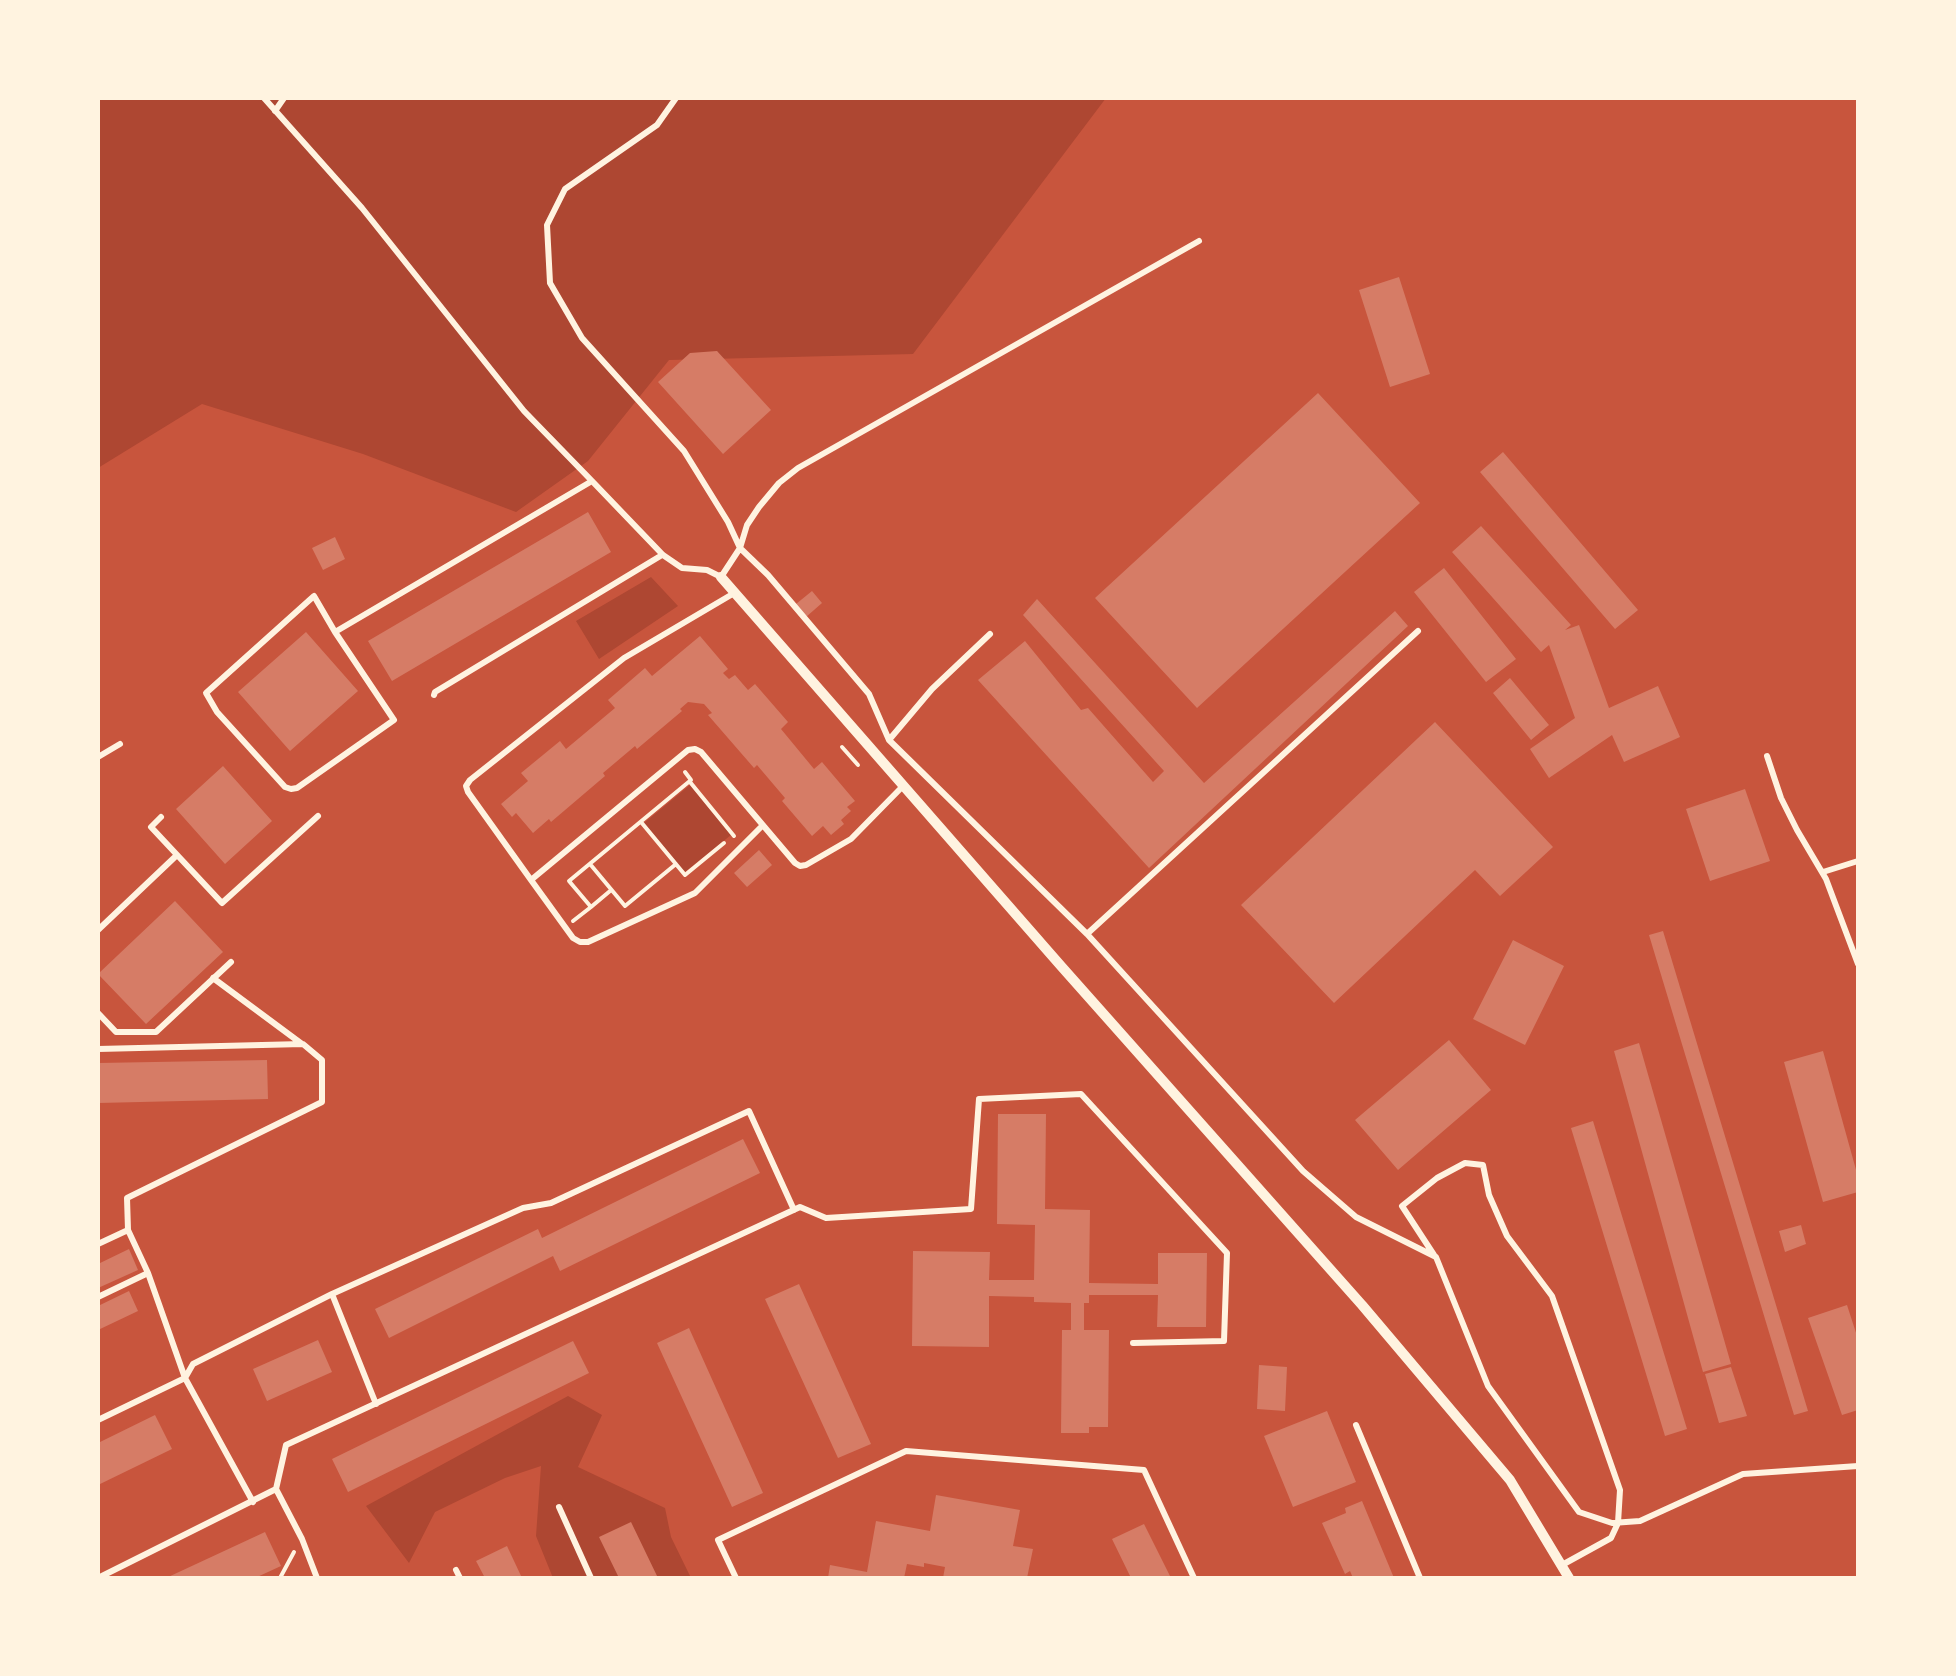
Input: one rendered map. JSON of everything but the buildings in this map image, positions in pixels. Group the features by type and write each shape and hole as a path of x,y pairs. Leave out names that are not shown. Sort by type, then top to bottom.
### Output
{"street":[{"path":"722,576 1362,1305 1510,1480 1569,1578"}],"lane":[{"path":"264,98 362,208 524,412 663,555 682,568 722,576 759,507 798,468 1200,241"},
{"path":"275,112 284,98"},
{"path":"676,98 657,125 565,189 548,224 550,283 582,338 684,450 740,548 768,575 869,694 889,740 1087,934 1303,1171 1356,1217 1436,1257"},
{"path":"335,632 592,481"},
{"path":"434,695 663,555"},
{"path":"737,592 624,658 466,786 566,928 580,942 588,942 695,893 763,825"},
{"path":"314,596 335,632 394,720 291,789 217,712 206,693 314,596"},
{"path":"1087,934 1418,632"},
{"path":"889,740 932,689 990,634"},
{"path":"98,757 120,744"},
{"path":"531,880 675,760 695,748 800,866 851,839 904,785"},
{"path":"1766,756 1797,830 1822,872 1858,964"},
{"path":"161,818 151,827 222,904 318,816"},
{"path":"98,930 177,855"},
{"path":"1822,872 1858,861"},
{"path":"100,1018 116,1032 156,1032 230,962"},
{"path":"213,978 322,1060 322,1102 127,1198 128,1230 148,1273 185,1378 253,1502"},
{"path":"98,1049 303,1044"},
{"path":"317,1578 302,1538 276,1489 286,1445 800,1207 826,1218 971,1209 979,1099 1081,1094 1227,1254 1224,1342 1133,1343"},
{"path":"98,1420 185,1378 193,1364 332,1294 523,1208 552,1203 749,1112 794,1210"},
{"path":"1562,1565 1611,1538 1618,1523 1620,1490 1552,1296 1507,1236 1482,1166 1465,1163 1437,1178 1402,1206 1436,1257 1488,1386 1579,1512 1618,1523 1640,1521 1743,1474 1858,1466"},
{"path":"98,1244 128,1230"},
{"path":"98,1297 148,1273"},
{"path":"332,1294 376,1404"},
{"path":"1356,1425 1420,1578"},
{"path":"736,1578 718,1540 906,1451 1144,1470 1194,1578"},
{"path":"98,1578 276,1489"},
{"path":"559,1508 591,1578"},
{"path":"456,1570 460,1578"}],"path":[{"path":"842,747 858,766"},
{"path":"675,760 743,846"},
{"path":"591,907 569,881 690,782"},
{"path":"641,822 685,875 734,835"},
{"path":"590,864 626,906 676,864"},
{"path":"566,928 612,890"},
{"path":"280,1578 302,1538"}],"shaded area":[{"path":"98,98 1106,98 913,354 669,360 588,461 516,512 363,454 202,404 98,468"},
{"path":"651,577 678,606 599,659 576,621"},
{"path":"690,785 731,835 685,872 644,823"},
{"path":"568,1396 602,1415 578,1467 665,1508 671,1537 691,1578 553,1578 536,1536 541,1466 505,1478 435,1512 409,1563 366,1506"}]}
